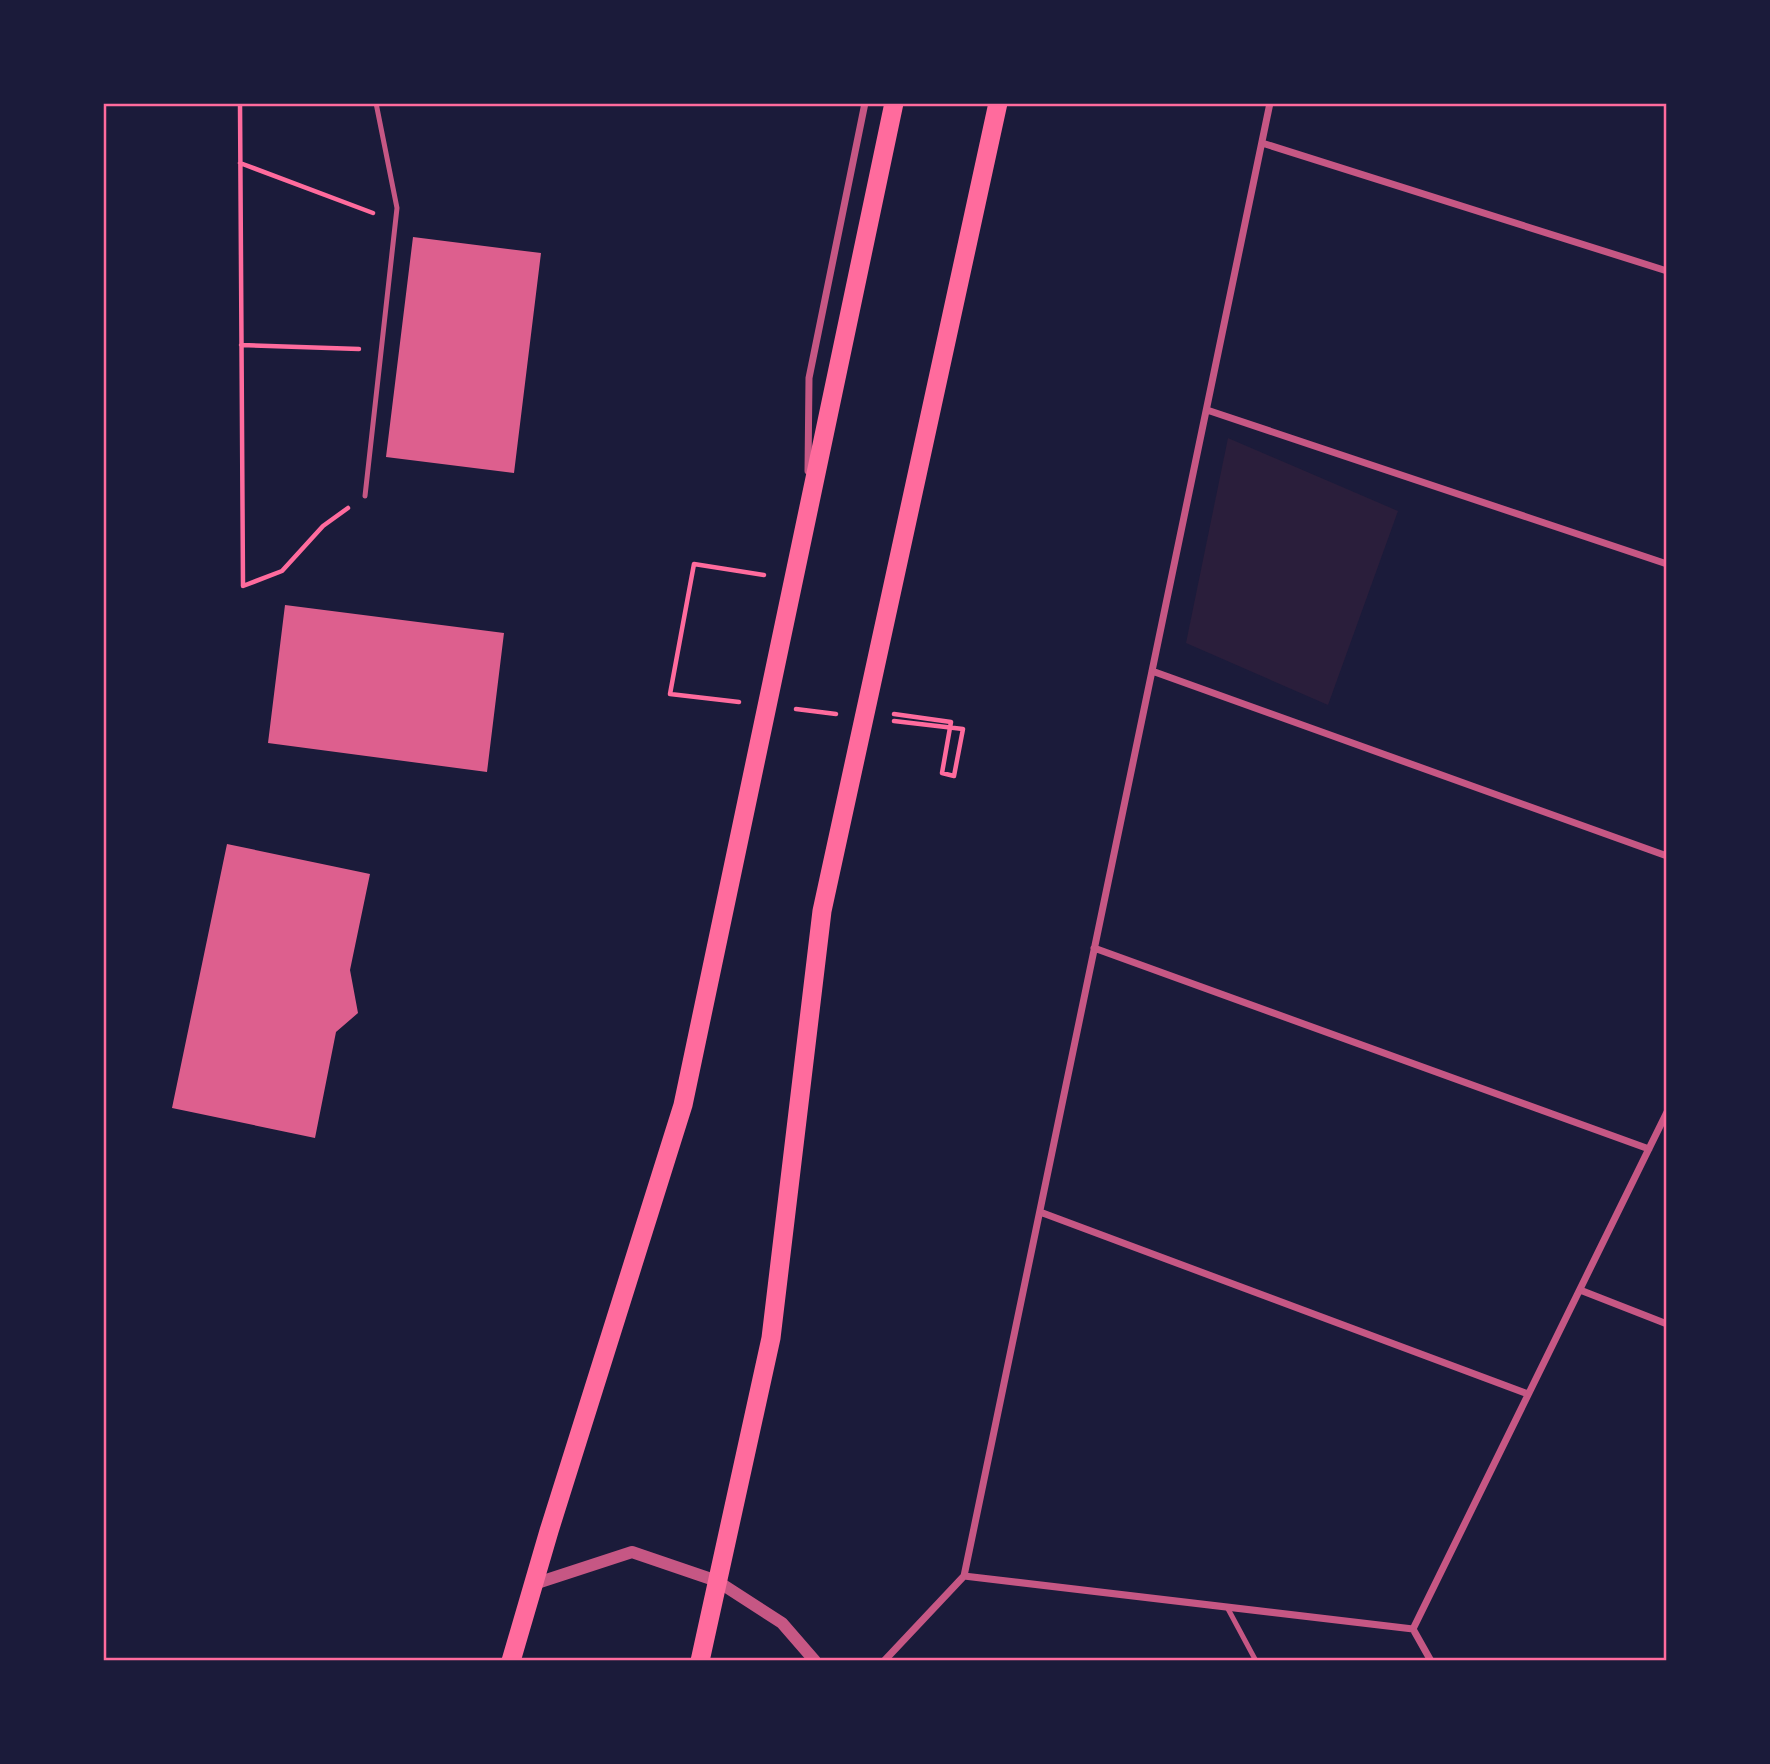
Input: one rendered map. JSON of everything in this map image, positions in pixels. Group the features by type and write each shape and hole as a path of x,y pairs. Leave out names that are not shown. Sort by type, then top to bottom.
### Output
{"highway":[{"path":"511,1661 683,1105 894,103"},
{"path":"700,1661 771,1338 822,911 998,103"}],"street":[{"path":"808,512 809,378 865,103"},
{"path":"884,1661 964,1576 1270,103"},
{"path":"1262,143 1667,271"},
{"path":"1207,410 1667,564"},
{"path":"1152,671 1667,856"},
{"path":"1094,948 1649,1149"},
{"path":"1413,1629 1667,1112"},
{"path":"1040,1212 1528,1394"},
{"path":"1580,1290 1667,1325"},
{"path":"534,1584 632,1552 717,1581 782,1623 815,1661"},
{"path":"964,1576 1413,1629"},
{"path":"1413,1629 1431,1661"}],"lane":[{"path":"365,496 397,208 376,103"},
{"path":"1227,1607 1256,1661"}],"path":[{"path":"240,103 243,586 282,571 323,526 365,496"},
{"path":"240,163 396,222"},
{"path":"241,345 381,349"},
{"path":"750,703 670,694 694,564 793,579"},
{"path":"790,708 844,715"},
{"path":"866,710 951,722 942,773 954,776 963,729 883,719"}],"shaded area":[{"path":"1228,438 1398,511 1328,705 1186,643"}],"building":[{"path":"413,237 541,253 514,473 386,457"},
{"path":"285,605 504,633 487,772 268,743"},
{"path":"227,844 370,874 350,970 358,1013 336,1032 315,1138 172,1108"}]}
